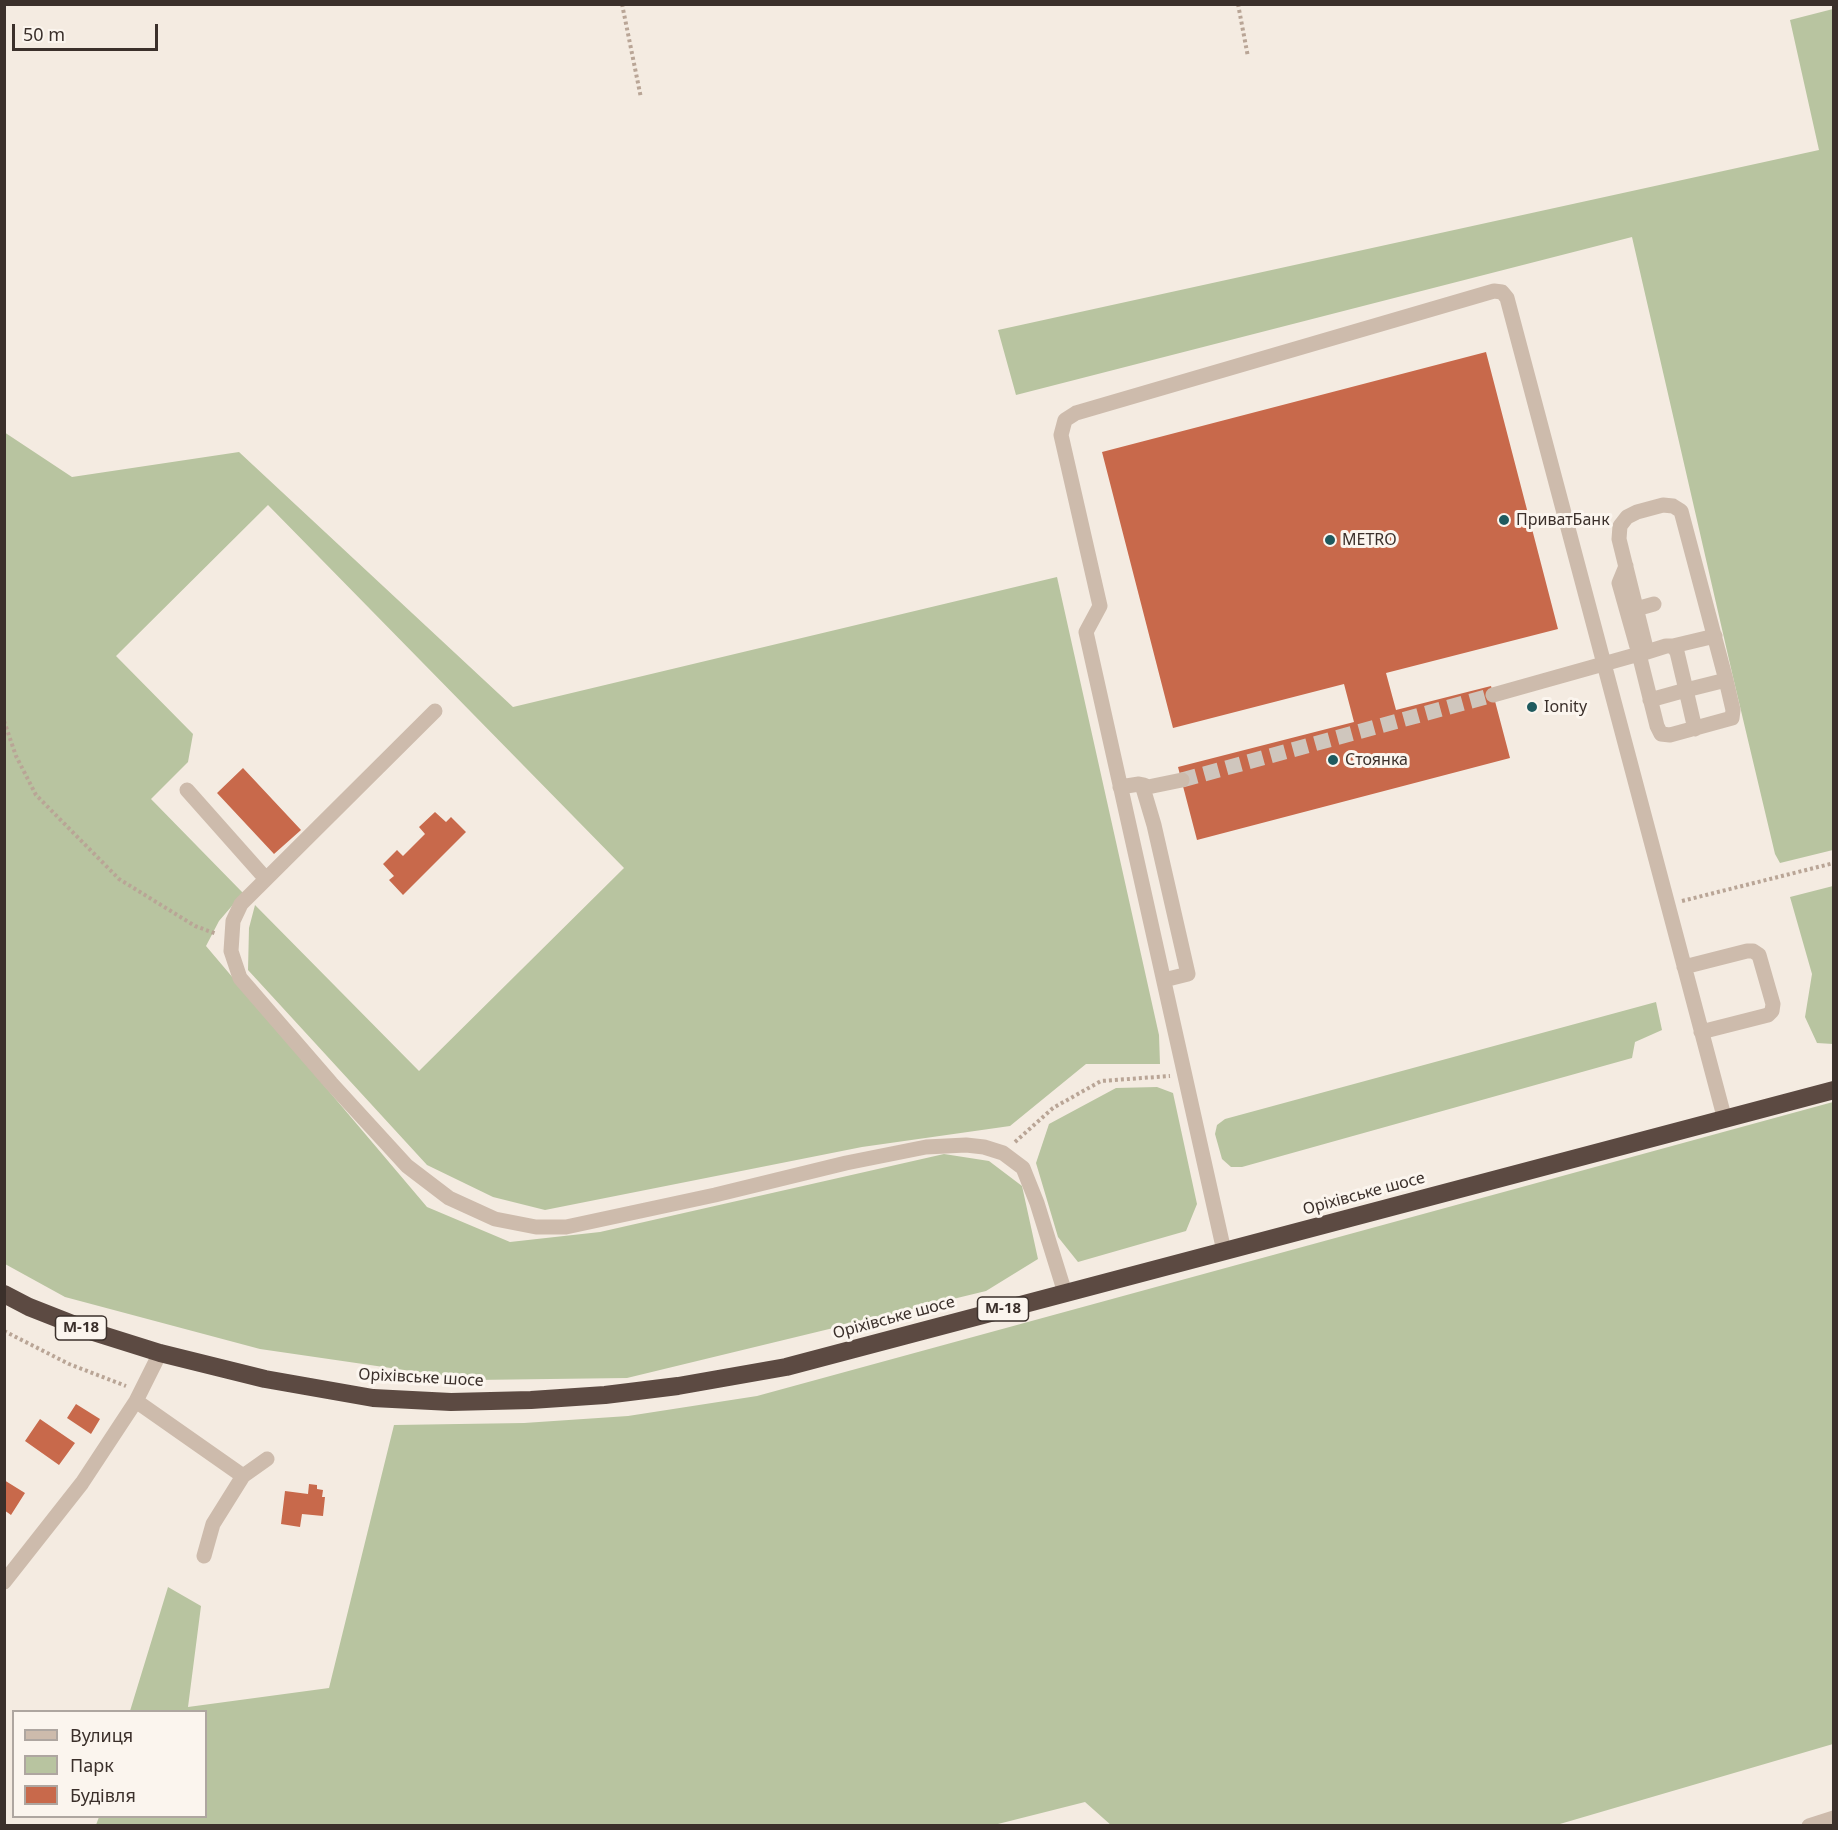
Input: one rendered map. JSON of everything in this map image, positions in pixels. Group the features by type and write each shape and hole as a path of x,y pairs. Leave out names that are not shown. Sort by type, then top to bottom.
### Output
{"highway":[{"name":"Оріхівське шосе","path":"160,1353 265,1379 373,1398 451,1402 531,1400 678,1386 786,1367 1833,1090"},
{"name":"М-18","path":"4,1294 90,1331 160,1353"}],"street":[{"path":"1224,1251 1086,632 1100,606 1061,435 1065,420 1077,413 1494,291 1502,292 1507,298 1725,1120"},
{"path":"1663,505 1673,506 1681,511 1726,680 1733,710 1732,718 1670,735 1662,734 1657,726 1650,700 1636,609 1626,566 1619,539 1620,526 1627,517 1663,505"},
{"path":"1626,566 1619,583 1641,652"},
{"path":"1636,609 1654,604"},
{"path":"1493,695 1603,665 1641,652 1715,636"},
{"path":"1673,646 1677,652 1695,729"},
{"path":"1650,700 1726,680"},
{"path":"435,711 241,904 233,921 231,951 240,978 407,1166 449,1198 495,1219 536,1227 566,1227 926,1147 966,1145 984,1147 1003,1153 1023,1168 1037,1203 1065,1293"},
{"path":"1143,788 1182,780"},
{"path":"1120,787 1139,783 1144,785 1188,974 1164,980"},
{"path":"187,790 266,879"},
{"path":"1684,967 1754,951 1758,955 1773,1004 1772,1011 1768,1015 1701,1032"},
{"path":"4,1582 82,1483 138,1396 160,1353"},
{"path":"138,1396 243,1476"},
{"path":"204,1556 213,1524 243,1476 267,1459"},
{"path":"1809,1826 1833,1818"}],"path":[{"path":"622,4 641,98"},
{"path":"1238,4 1248,57"},
{"path":"4,721 16,756 36,795 119,879 195,926 232,941"},
{"path":"1667,905 1833,863"},
{"path":"1003,1153 1053,1108 1101,1082 1185,1075"},
{"path":"4,1331 138,1396"}],"green space":[{"path":"1833,9 1833,850 1780,863 1775,854 1632,237 1016,395 998,330 1819,150 1790,20"},
{"path":"4,432 72,477 239,452 513,707 1057,577 1159,1035 1160,1064 1086,1064 1010,1126 862,1147 545,1210 493,1197 427,1165 248,970 249,928 255,905 419,1071 624,868 268,505 116,656 193,734 188,762 151,799 243,893 219,921 206,946 427,1207 510,1242 600,1232 944,1154 989,1161 1022,1186 1038,1259 986,1291 627,1378 473,1380 260,1349 65,1297 5,1264"},
{"path":"1833,886 1833,1044 1817,1043 1805,1017 1812,974 1790,897"},
{"path":"1656,1002 1662,1030 1635,1042 1632,1058 1242,1167 1231,1167 1222,1159 1215,1134 1217,1125 1225,1119"},
{"path":"1157,1087 1173,1093 1197,1204 1186,1231 1078,1262 1058,1237 1036,1163 1049,1124 1116,1088"},
{"path":"1833,1102 1833,1744 1553,1826 1112,1826 1085,1802 990,1826 96,1825 99,1818 207,1818 207,1710 130,1710 168,1587 201,1606 188,1707 329,1688 394,1425 524,1423 628,1416 757,1396"}],"building":[{"name":"METRO","path":"1486,352 1558,629 1386,673 1396,710 1491,686 1510,758 1197,840 1178,767 1354,722 1344,684 1173,728 1102,452"},
{"path":"243,768 301,830 274,854 217,793"},
{"path":"435,812 446,822 451,817 466,832 403,895 389,880 394,876 383,864 397,850 403,856 425,834 419,827"},
{"path":"76,1404 100,1419 91,1434 67,1418"},
{"path":"40,1419 75,1443 59,1465 25,1441"},
{"path":"4,1480 25,1493 11,1515 4,1510"},
{"path":"309,1484 317,1485 317,1489 323,1490 322,1497 325,1497 323,1516 302,1514 300,1527 281,1524 285,1491 308,1494"}],"tunnel":[{"path":"1182,780 1493,695"}],"place":[{"name":"ПриватБанк","path":"1504,520"},
{"name":"METRO","path":"1330,540"},
{"name":"Ionity","path":"1532,707"},
{"name":"Стоянка","path":"1333,760"}]}
